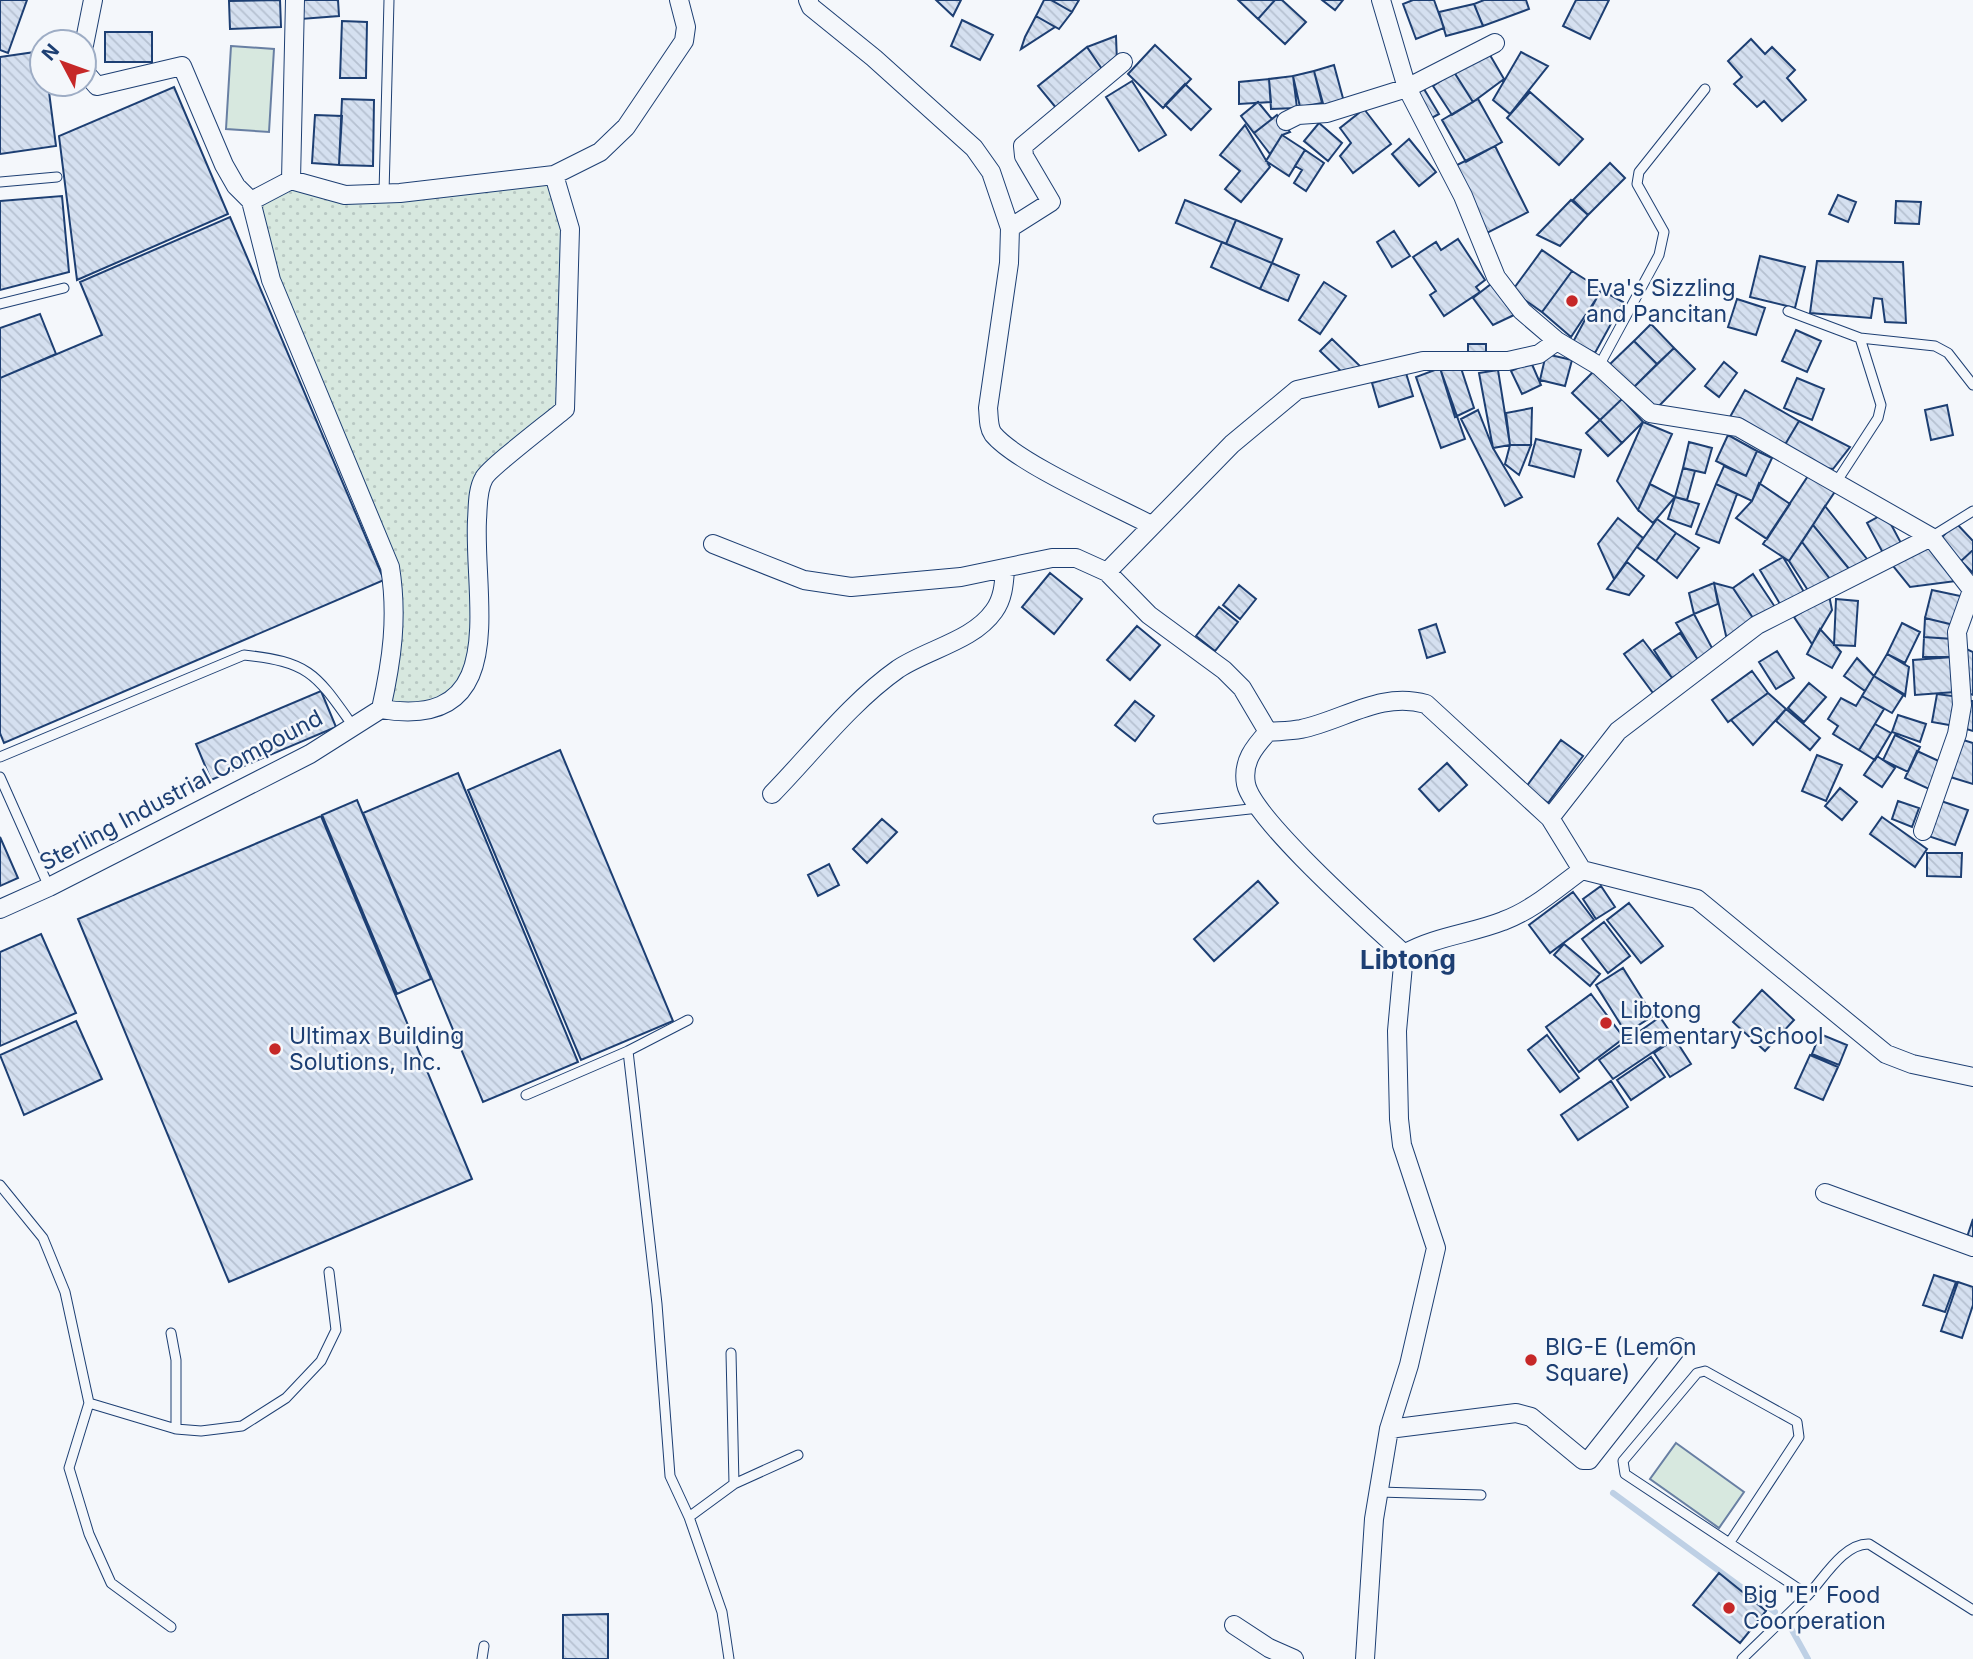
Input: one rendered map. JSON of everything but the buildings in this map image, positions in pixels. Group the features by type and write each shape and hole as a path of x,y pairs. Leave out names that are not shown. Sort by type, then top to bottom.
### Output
{"street":[{"path":"87,28 93,0"},
{"path":"291,180 295,0"},
{"path":"251,201 291,180 345,195 554,175 600,152 626,127 684,41 686,27 679,0"},
{"path":"808,0 811,7 874,58 974,148 991,172 1010,228 1009,263 988,408 991,431 1007,447 1027,460 1151,525"},
{"path":"1381,0 1407,89 1463,195 1496,277 1522,311 1557,341 1599,366 1650,413 1738,427 1837,481 1931,537 1972,591 1956,642 1962,705 1957,734 1923,831"},
{"path":"1286,121 1298,115 1327,113 1407,89 1495,43"},
{"path":"1010,228 1051,202 1024,156 1023,146 1123,62"},
{"path":"98,86 183,66 224,165 236,186 251,201 271,280 390,567 396,602 394,653 381,709 408,713 450,702 461,694 473,674 480,632 476,550 478,498 484,477 565,409 570,229 554,175"},
{"path":"1107,572 1232,444 1297,390 1423,361 1508,361 1539,354 1557,341"},
{"path":"1550,818 1618,731 1757,625 1931,537"},
{"path":"713,544 804,580 851,587 1005,570 1052,558 1076,558 1107,572 1149,615 1242,688 1268,732"},
{"path":"772,794 850,712 898,669 976,629 995,611 1003,590 1005,570"},
{"path":"1404,954 1304,859 1246,786 1247,762 1255,746 1268,732 1300,729 1390,699 1408,699 1426,704 1550,818 1582,870 1698,899 1863,1038 1886,1054 1912,1064 1973,1077"},
{"name":"Sterling Industrial Compound","path":"0,909 49,887 310,754 381,709"},
{"path":"1404,954 1424,942 1503,921 1533,906 1582,870"},
{"path":"1365,1659 1379,1492 1389,1429 1409,1364 1436,1248 1402,1145 1399,1119 1397,1031 1404,954"},
{"path":"1825,1193 1973,1247"},
{"path":"1389,1429 1516,1413 1531,1417 1583,1460 1589,1460 1678,1347"},
{"path":"1234,1625 1269,1648 1294,1659"}],"lane":[{"path":"384,193 389,0"},
{"path":"1599,366 1653,267 1664,232 1637,184 1639,172 1705,89"},
{"path":"0,182 57,177"},
{"path":"0,304 64,288"},
{"path":"1788,311 1860,338 1935,346 1948,353 1973,385"},
{"path":"1837,481 1878,418 1881,405 1860,338"},
{"path":"1931,537 1973,511"},
{"path":"0,757 244,655 279,659 306,669 320,680 353,726"},
{"path":"0,776 49,887"},
{"path":"1158,819 1261,808"},
{"path":"526,1095 628,1051 688,1020"},
{"path":"628,1051 657,1304 670,1476 689,1517 722,1612 729,1659"},
{"path":"0,1185 43,1238 65,1292 89,1403 69,1468 89,1534 111,1583 171,1627"},
{"path":"89,1403 176,1429 201,1431 242,1426 286,1398 321,1361 336,1330 329,1272"},
{"path":"171,1333 176,1360 176,1429"},
{"path":"731,1353 734,1484"},
{"path":"1730,1542 1799,1437 1800,1429 1797,1422 1705,1371 1697,1373 1623,1461 1622,1468 1625,1474 1808,1595"},
{"path":"689,1517 734,1484 798,1455"},
{"path":"1379,1492 1481,1495"},
{"path":"1742,1659 1808,1595 1850,1549 1859,1544 1869,1544 1973,1610"},
{"path":"482,1659 484,1646"}],"shaded area":[{"path":"231,46 274,49 269,132 226,129"},
{"path":"554,175 570,229 565,409 484,477 480,632 450,702 381,709 396,602 271,280 251,201 291,180 345,195"},
{"path":"1676,1443 1744,1492 1719,1528 1650,1479"}],"waterway":[{"path":"1613,1493 1775,1612"},
{"path":"1787,1621 1808,1659"}],"place":[{"name":"Eva's Sizzling and Pancitan","path":"1572,301"},
{"name":"Libtong Elementary School","path":"1606,1023"},
{"name":"Ultimax Building Solutions, Inc.","path":"275,1049"},
{"name":"BIG-E (Lemon Square)","path":"1531,1360"},
{"name":"Big \"E\" Food Coorperation","path":"1729,1608"}],"district":[{"name":"Libtong","path":"1408,960"}]}
